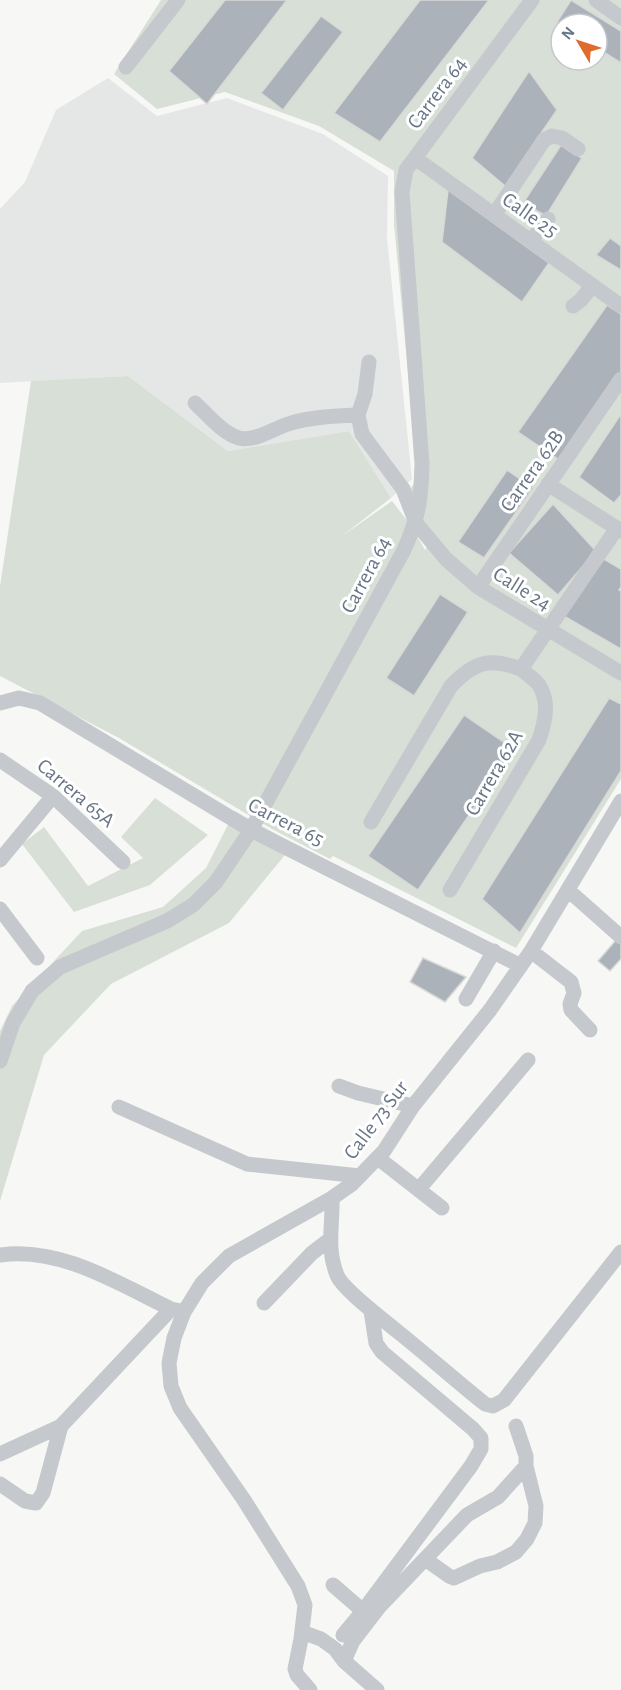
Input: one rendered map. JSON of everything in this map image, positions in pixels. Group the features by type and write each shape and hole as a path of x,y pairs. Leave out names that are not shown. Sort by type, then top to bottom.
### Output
{"street":[{"path":"126,67 178,0"},
{"name":"Carrera 64","path":"0,1061 13,1023 32,991 60,967 166,921 193,905 216,882 251,830 404,550 416,523 421,494 422,464 402,192 406,170 532,0"},
{"path":"596,0 621,18"},
{"path":"494,215 544,140 552,136 562,138 578,149"},
{"name":"Calle 25","path":"415,158 621,306"},
{"path":"531,241 548,219"},
{"path":"573,306 592,286"},
{"path":"195,403 229,434 241,439 258,436 288,424 317,418 358,415 365,394 369,362"},
{"name":"Carrera 62B","path":"477,587 621,379"},
{"name":"Calle 24","path":"358,415 362,434 403,489 416,523 446,559 477,587 621,673"},
{"path":"371,822 451,686 465,671 487,662 503,662 521,669 619,530 548,484"},
{"name":"Carrera 62A","path":"450,890 539,740 546,720 545,702 538,684 521,669"},
{"name":"Carrera 65","path":"0,703 18,698 40,703 251,830 521,966"},
{"name":"Carrera 65A","path":"0,760 53,796 123,862"},
{"path":"0,860 53,796"},
{"name":"Calle 73 Sur","path":"178,1310 229,1256 332,1197 360,1176 378,1158 412,1106 490,1010 521,966 621,801"},
{"path":"568,890 621,937"},
{"path":"0,909 37,958"},
{"path":"466,999 494,951"},
{"path":"531,951 571,982 574,993 570,1004 571,1010 590,1030"},
{"path":"420,1189 528,1060"},
{"path":"339,1086 412,1106"},
{"path":"119,1107 247,1164 360,1176"},
{"path":"378,1158 442,1208"},
{"path":"332,1197 333,1218 329,1240 337,1277 371,1311 485,1404 493,1406 504,1400 621,1252"},
{"path":"264,1303 312,1252 329,1240"},
{"path":"0,1255 53,1257 98,1274 178,1310"},
{"path":"0,1454 61,1426 178,1310"},
{"path":"178,1310 169,1364 171,1386 180,1408 244,1500 298,1586 305,1605 295,1669 297,1675 310,1690"},
{"path":"343,1635 471,1466 481,1449 481,1438 473,1429 382,1352 376,1343 371,1311"},
{"path":"0,1484 25,1501 36,1503 43,1493 61,1426"},
{"path":"425,1559 454,1578 480,1566 497,1562 516,1552 527,1539 534,1523 536,1506 526,1466 526,1456 516,1426"},
{"path":"344,1661 353,1641 380,1606 467,1515 498,1497 526,1466"},
{"path":"333,1585 363,1611"},
{"path":"302,1632 321,1639 335,1649 344,1661 377,1690"}],"shaded area":[{"path":"161,0 621,0 621,779 516,948 333,856 330,859 272,829 119,738 0,676 0,586 31,381 128,376 228,451 349,431 391,498 342,536 392,501 412,527 425,550 431,541 400,501 418,479 394,224 394,171 319,126 225,92 157,109 114,74"},
{"path":"108,78 157,116 227,98 323,134 388,176 387,238 412,479 391,498 349,431 228,451 128,376 0,383 0,209 25,182 56,110"},
{"path":"155,798 208,835 150,885 74,912 22,844 44,827 88,886 143,858 121,837"},
{"path":"235,811 294,844 229,923 111,984 44,1055 0,1201 0,1031 12,1006 82,931 163,907 206,868"}],"building":[{"path":"225,0 287,0 207,104 169,71"},
{"path":"420,0 489,0 380,142 334,113"},
{"path":"571,0 590,12 563,12"},
{"path":"321,16 343,32 283,110 261,93"},
{"path":"609,24 621,31 621,63 609,56"},
{"path":"529,71 557,110 505,186 472,158"},
{"path":"561,145 582,158 546,216 523,203"},
{"path":"448,190 549,263 522,302 442,242"},
{"path":"610,238 621,246 621,270 596,255"},
{"path":"607,305 621,314 621,373 561,461 518,432"},
{"path":"621,414 621,495 614,503 579,477"},
{"path":"507,470 533,488 484,558 458,542"},
{"path":"553,504 596,551 558,595 509,553"},
{"path":"604,559 621,569 619,590 621,591 621,649 562,615"},
{"path":"440,594 468,612 414,696 386,678"},
{"path":"609,698 621,704 621,771 520,933 482,899"},
{"path":"464,715 514,749 418,890 368,856"},
{"path":"616,940 621,944 621,959 610,971 598,961"},
{"path":"423,958 466,977 445,1002 410,982"}]}
